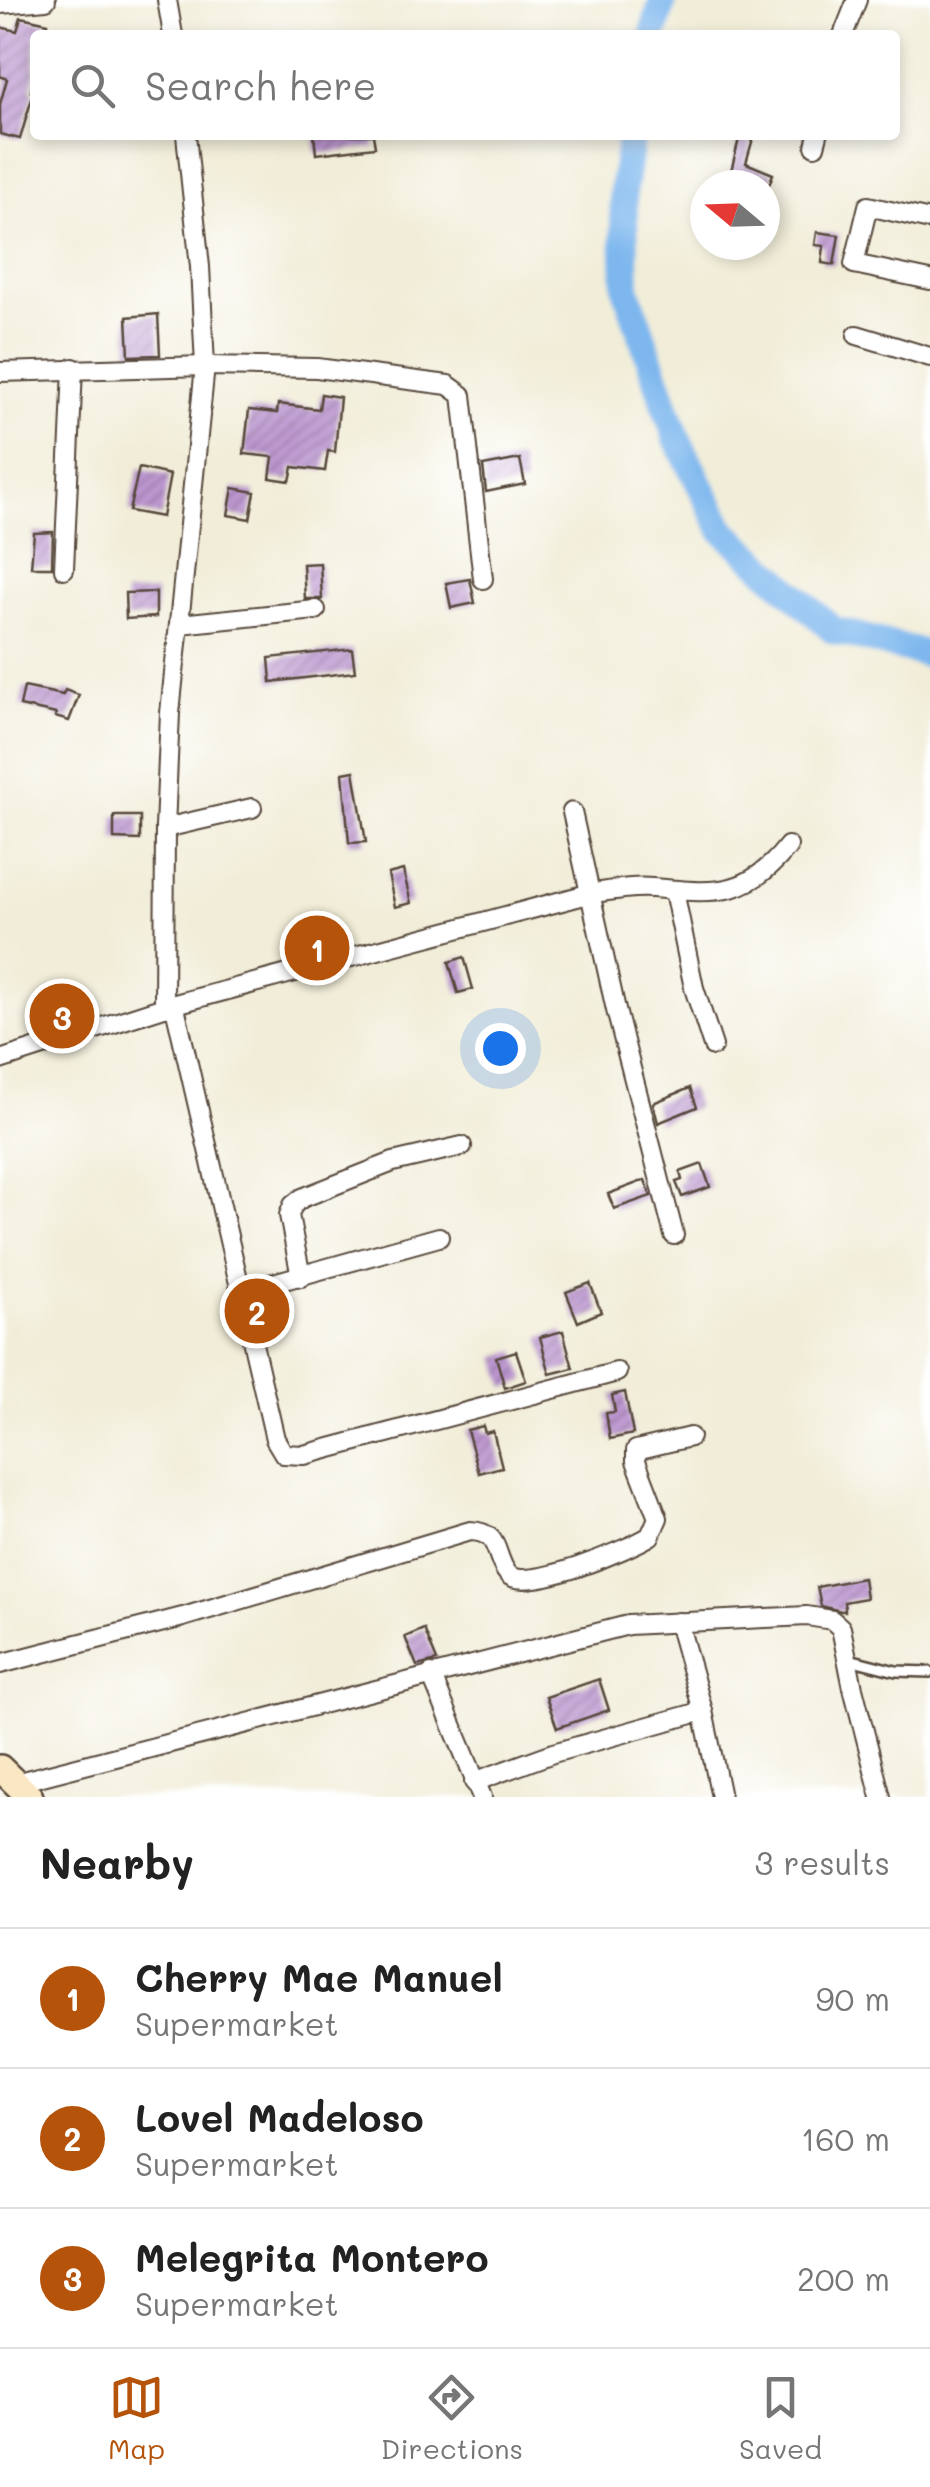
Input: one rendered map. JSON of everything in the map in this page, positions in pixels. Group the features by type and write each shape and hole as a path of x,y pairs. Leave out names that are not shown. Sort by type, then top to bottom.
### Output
{"street":[{"path":"0,4 46,0"},
{"path":"167,0 172,30"},
{"path":"845,30 857,0"},
{"path":"187,140 200,267 205,366 170,712 165,828 170,1007 242,1292 274,1439 279,1450 290,1456 304,1456 617,1372"},
{"path":"930,220 868,206 854,264 930,280"},
{"path":"857,335 930,357"},
{"path":"0,372 205,366 317,368 432,380 456,388 462,394 483,578"},
{"path":"64,568 74,368"},
{"path":"180,624 316,610"},
{"path":"165,828 252,808"},
{"path":"572,812 588,894 674,1235"},
{"path":"0,1060 170,1007 588,894 628,888 695,894 728,889 769,870 788,846"},
{"path":"674,891 694,988 713,1046"},
{"path":"301,1277 289,1215 293,1205 393,1162 462,1146"},
{"path":"242,1292 439,1237"},
{"path":"0,1664 182,1617 470,1531 489,1535 495,1541 508,1574 514,1578 527,1580 569,1570 650,1536 658,1518 636,1461 636,1450 690,1437"},
{"path":"15,1782 628,1625 825,1618 842,1628 881,1797"},
{"path":"678,1622 721,1797"},
{"path":"431,1674 478,1790 553,1753 702,1710"}],"lane":[{"path":"849,1658 896,1670 930,1672"}],"building":[{"path":"21,17 48,23 46,30 30,30 30,105 20,139 0,134 0,104 7,79 0,76 0,27 17,31"},
{"path":"315,140 374,140 375,147 316,154"},
{"path":"739,140 753,140 746,163 763,170 731,170"},
{"path":"817,232 839,235 834,265 822,263 824,246 815,245"},
{"path":"158,314 160,355 129,356 127,317"},
{"path":"321,394 340,397 335,452 328,451 325,471 293,467 290,481 270,478 273,457 244,454 249,410 277,413 278,404 319,409"},
{"path":"520,459 525,484 486,492 483,466"},
{"path":"139,468 170,475 162,517 129,511"},
{"path":"233,488 255,492 250,519 228,515"},
{"path":"53,532 52,567 31,567 34,533"},
{"path":"320,563 322,599 305,599 303,564"},
{"path":"470,579 475,603 451,608 446,583"},
{"path":"156,592 156,617 126,619 125,593"},
{"path":"352,649 355,672 271,682 269,658"},
{"path":"24,687 79,695 69,721 20,706"},
{"path":"354,771 366,842 349,843 343,773"},
{"path":"114,816 140,816 140,840 114,839"},
{"path":"403,870 411,903 395,907 388,874"},
{"path":"464,957 473,989 458,993 449,962"},
{"path":"690,1088 697,1107 658,1123 653,1103"},
{"path":"702,1164 710,1187 682,1197 676,1182 682,1180 680,1172"},
{"path":"645,1180 651,1196 614,1209 608,1194"},
{"path":"590,1283 601,1312 578,1322 566,1292"},
{"path":"563,1331 573,1368 550,1374 540,1337"},
{"path":"516,1351 526,1381 505,1388 496,1357"},
{"path":"625,1392 633,1434 610,1439 606,1413 615,1412 612,1395"},
{"path":"483,1426 485,1433 493,1431 502,1467 479,1473 467,1430"},
{"path":"863,1578 866,1598 844,1602 845,1611 821,1606 817,1587"},
{"path":"424,1629 437,1661 417,1666 405,1637"},
{"path":"599,1679 609,1710 557,1728 546,1697"}],"waterway":[{"path":"654,30 663,0"},
{"path":"630,140 623,190 626,288 677,439 723,530 833,630 930,655"}],"place":[{"name":"Cherry Mae Manuel","path":"317,948"},
{"name":"Melegrita Montero","path":"62,1016"},
{"name":"Lovel Madeloso","path":"257,1311"}]}
